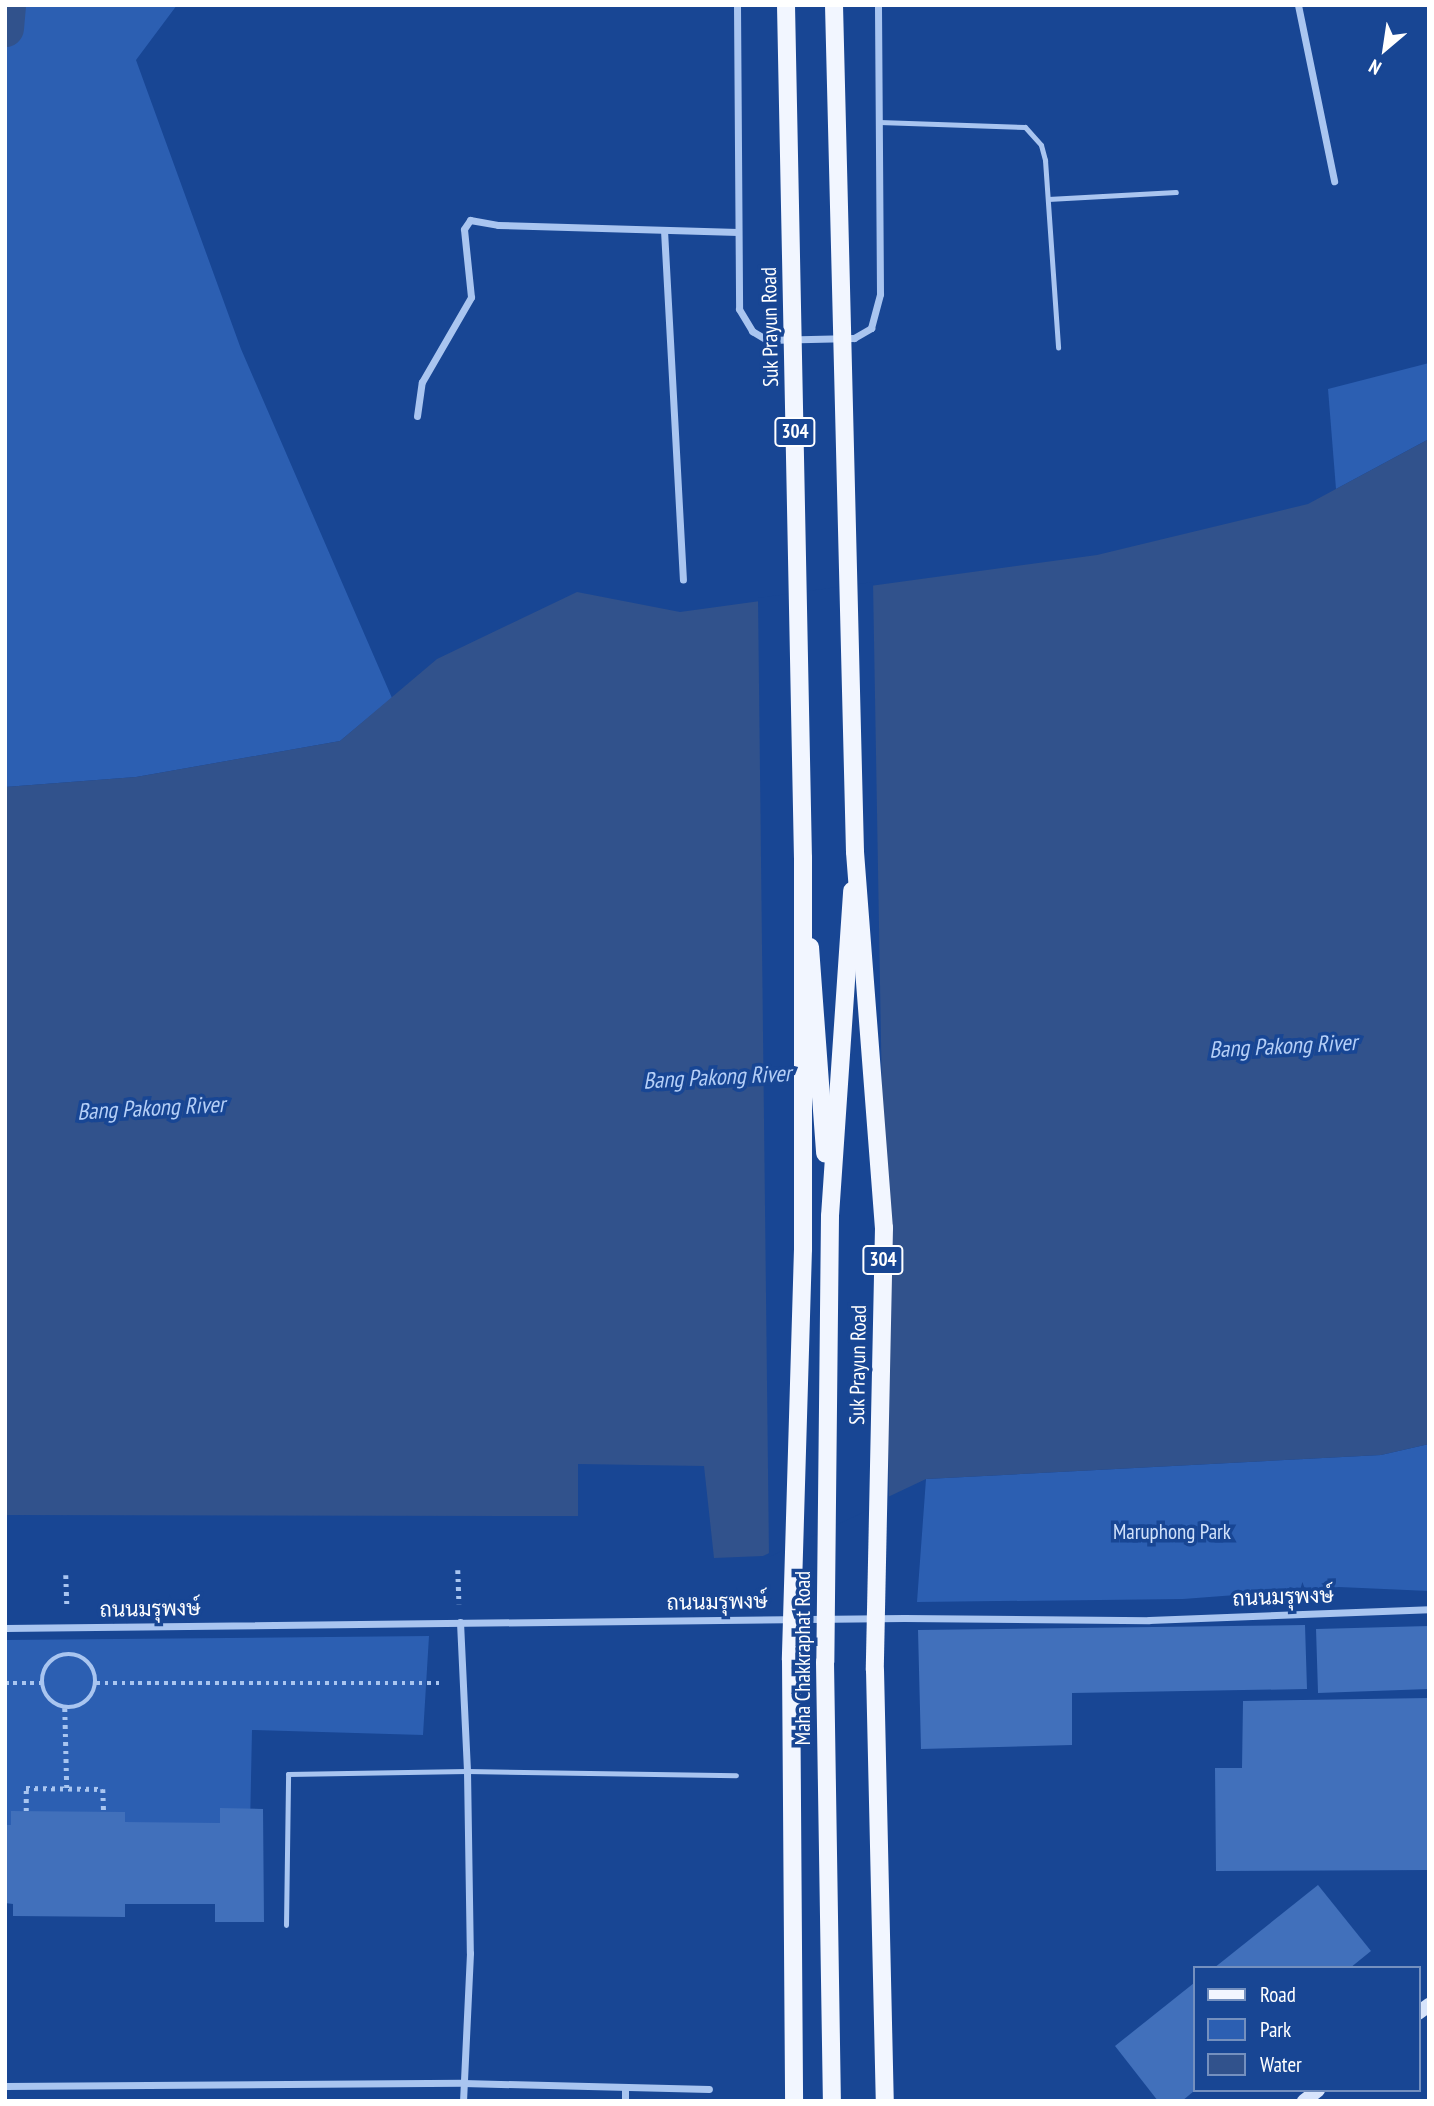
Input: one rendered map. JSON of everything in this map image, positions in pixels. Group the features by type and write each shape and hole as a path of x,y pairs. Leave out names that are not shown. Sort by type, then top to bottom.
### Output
{"main road":[{"name":"Suk Prayun Road","path":"786,5 803,858 803,1249 791,1660"},
{"name":"Suk Prayun Road","path":"834,5 855,852 884,1228 875,1670 885,2101"},
{"name":"Suk Prayun Road","path":"830,1216 855,852"},
{"name":"Suk Prayun Road","path":"803,858 830,1216"},
{"name":"Maha Chakkraphat Road","path":"830,1216 825,1662 832,2101"},
{"name":"Maha Chakkraphat Road","path":"791,1660 794,2101"}],"street":[{"path":"737,5 739,309 752,331 767,340 854,338 872,328 880,294 878,5"},
{"path":"1298,5 1335,181"},
{"path":"417,416 422,382 471,297 464,229 470,220 498,225 737,232"},
{"path":"663,230 683,579"},
{"name":"ถนนมรุพงษ์","path":"5,1628 904,1618 1149,1620 1429,1609"},
{"path":"460,1622 467,1771 470,1953 463,2101"},
{"path":"5,2086 463,2083 709,2089"},
{"path":"625,2088 625,2101"}],"lane":[{"path":"879,122 1024,127 1041,145 1048,199 1058,348"},
{"path":"1048,199 1176,192"},
{"path":"286,1926 288,1774 467,1771 736,1775"}],"path":[{"path":"458,1570 460,1622"},
{"path":"66,1575 68,1628"},
{"path":"69,1655 78,1656 92,1666 96,1683 94,1692 82,1705 65,1708 49,1699 42,1683 47,1666 60,1656 69,1655"},
{"path":"5,1683 42,1683"},
{"path":"96,1683 463,1683"},
{"path":"65,1708 67,1788"},
{"path":"26,1811 26,1788 67,1788 103,1789 104,1812"}],"green space":[{"path":"5,5 177,5 136,60 241,349 392,698 340,741 136,777 5,787"},
{"path":"1429,363 1429,439 1336,489 1328,389"},
{"name":"Maruphong Park","path":"1429,1444 1429,1591 1339,1587 1183,1599 917,1602 926,1479 1381,1455"},
{"path":"429,1636 423,1735 252,1730 250,1828 5,1830 5,1640"}],"water":[{"name":"Bang Pakong River","path":"1429,439 1429,1444 1381,1455 926,1479 763,1556 714,1558 704,1466 578,1464 578,1516 5,1515 5,787 136,777 340,741 437,659 577,592 680,612 1097,555 1308,504"}],"pier":[{"path":"873,582 889,1500 769,1557 758,598"}],"building":[{"path":"1305,1625 1307,1689 1072,1693 1072,1745 921,1749 918,1630"},
{"path":"1429,1626 1429,1689 1318,1693 1316,1629"},
{"path":"1429,1698 1429,1870 1216,1871 1215,1768 1242,1768 1243,1701"},
{"path":"220,1808 263,1809 264,1922 215,1922 215,1904 125,1904 125,1917 13,1916 13,1904 5,1903 5,1825 11,1825 11,1811 125,1812 125,1822 220,1823"},
{"path":"1318,1885 1371,1951 1352,1966 1217,1966"},
{"path":"1192,1985 1193,2092 1182,2101 1158,2101 1115,2046"}],"waterway":[{"path":"5,28 7,5"}]}
